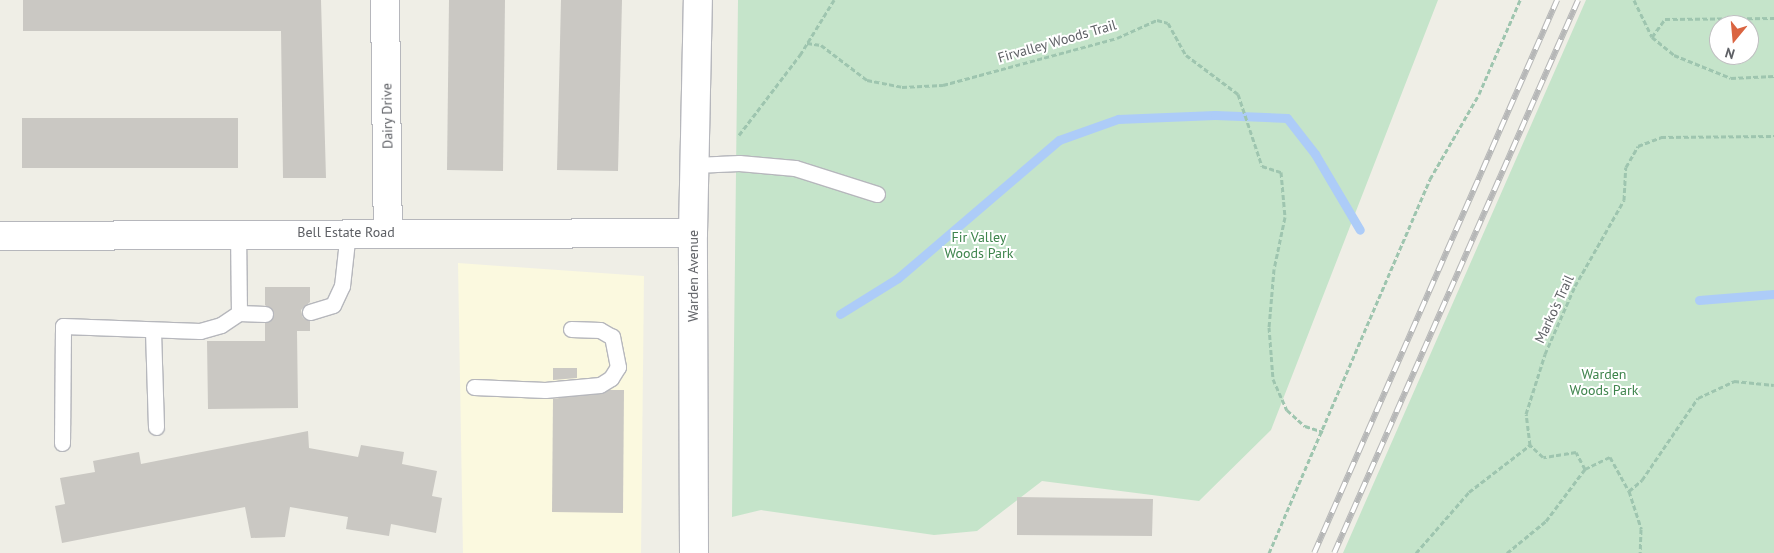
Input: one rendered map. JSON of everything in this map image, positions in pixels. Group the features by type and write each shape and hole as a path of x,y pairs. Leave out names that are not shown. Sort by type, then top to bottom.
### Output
{"street":[{"name":"Dairy Drive","path":"385,0 388,232"},
{"name":"Warden Avenue","path":"694,553 693,233 698,0"},
{"name":"Bell Estate Road","path":"0,236 348,232 693,233"}],"lane":[{"path":"695,165 740,163 794,168 877,194"},
{"path":"310,312 333,305 342,286 348,232"},
{"path":"238,233 239,313"},
{"path":"62,443 63,326 153,331 200,330 221,325 239,313 265,314"},
{"path":"474,386 545,390 600,385 611,378 618,367 612,337 600,330 571,329"},
{"path":"153,331 156,427"}],"path":[{"path":"739,135 807,43 834,0"},
{"path":"1269,553 1323,432 1430,180 1479,94 1520,0"},
{"path":"1634,0 1652,37 1674,56 1731,78 1774,76"},
{"path":"1652,37 1665,19 1774,18"},
{"name":"Firvalley Woods Trail","path":"807,43 821,45 867,80 902,87 943,85 1117,38 1157,20 1168,23 1186,55 1224,80 1238,94 1247,110 1262,166 1281,172 1285,189 1285,217 1274,268 1269,327 1273,379 1287,410 1305,426 1323,432"},
{"name":"Marko's Trail","path":"1530,445 1526,414 1545,354 1576,286 1624,200 1626,167 1638,146 1661,137 1774,136"},
{"path":"1629,491 1642,480 1698,398 1734,381 1774,385"},
{"path":"1416,553 1470,492 1530,445 1543,457 1576,452 1585,469"},
{"path":"1507,553 1546,521 1585,469 1610,457 1629,491 1642,529 1640,553"}],"shaded area":[{"path":"458,263 644,276 641,553 463,553"}],"green space":[{"name":"Fir Valley Woods Park","path":"738,0 1438,0 1271,430 1199,501 1042,481 977,531 934,535 761,510 732,517"},
{"name":"Warden Woods Park","path":"1586,0 1774,0 1774,553 1343,553"}],"building":[{"path":"23,0 321,0 326,178 283,178 281,31 23,31"},
{"path":"449,0 505,0 503,171 447,170"},
{"path":"561,0 622,0 618,171 557,170"},
{"path":"22,118 238,118 238,168 22,168"},
{"path":"265,287 310,287 310,302 301,310 303,318 310,321 310,331 297,331 298,408 208,409 207,341 265,341 265,323 274,314 265,305"},
{"path":"553,368 577,368 577,378 553,380"},
{"path":"609,390 624,390 623,513 552,512 553,399"},
{"path":"308,431 309,448 358,457 361,445 404,452 402,464 437,471 432,496 442,498 436,533 391,524 389,536 346,529 348,517 290,507 285,537 251,538 245,507 62,543 55,506 65,504 60,478 95,472 93,461 139,452 141,464"},
{"path":"1017,497 1153,499 1152,536 1017,535"}],"waterway":[{"path":"840,314 898,278 1059,140 1118,119 1215,115 1287,118 1315,154 1360,230"},
{"path":"1699,300 1774,294"}],"railway":[{"path":"1314,553 1557,0"},
{"path":"1334,553 1578,0"}]}
